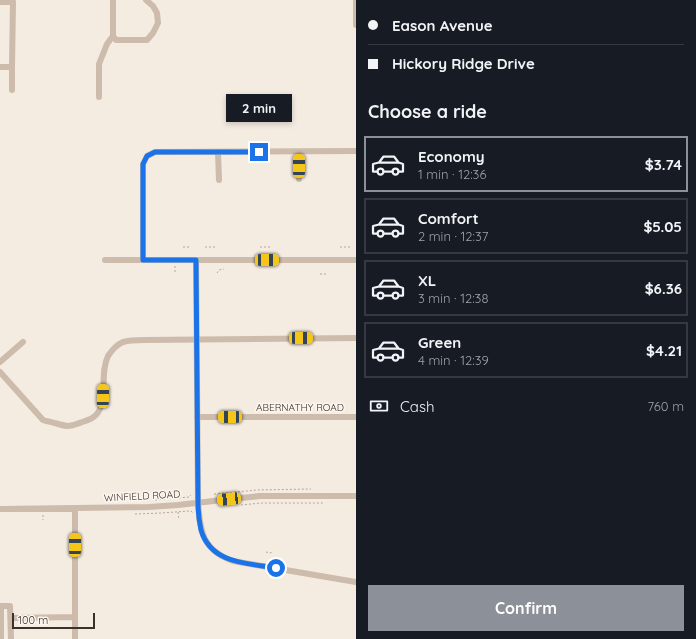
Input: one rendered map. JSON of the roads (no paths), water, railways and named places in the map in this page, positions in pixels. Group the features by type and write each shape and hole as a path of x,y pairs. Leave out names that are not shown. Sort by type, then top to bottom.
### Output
{"street":[{"path":"98,97 99,64 107,44 113,36 113,0"},
{"path":"113,36 116,40 147,40 154,34 158,22 157,13 154,6 146,0"},
{"path":"356,0 356,25"},
{"path":"0,2 13,2 12,90"},
{"path":"0,67 12,67"},
{"path":"143,260 143,164 147,156 155,152 356,151"},
{"path":"218,152 219,180"},
{"path":"299,152 299,179"},
{"path":"106,260 356,260"},
{"path":"196,260 198,502 199,522 202,534 209,546 219,555 233,561 356,582"},
{"path":"0,372 43,420 68,426 91,419 97,414 102,403 105,362 115,346 122,342 131,340 356,338"},
{"path":"0,362 23,342"},
{"name":"ABERNATHY ROAD","path":"197,417 356,417"},
{"name":"WINFIELD ROAD","path":"0,508 150,507 266,496 356,496"},
{"path":"75,508 75,639"},
{"path":"1,639 1,606 10,606 11,639"},
{"path":"11,618 75,617"}]}
